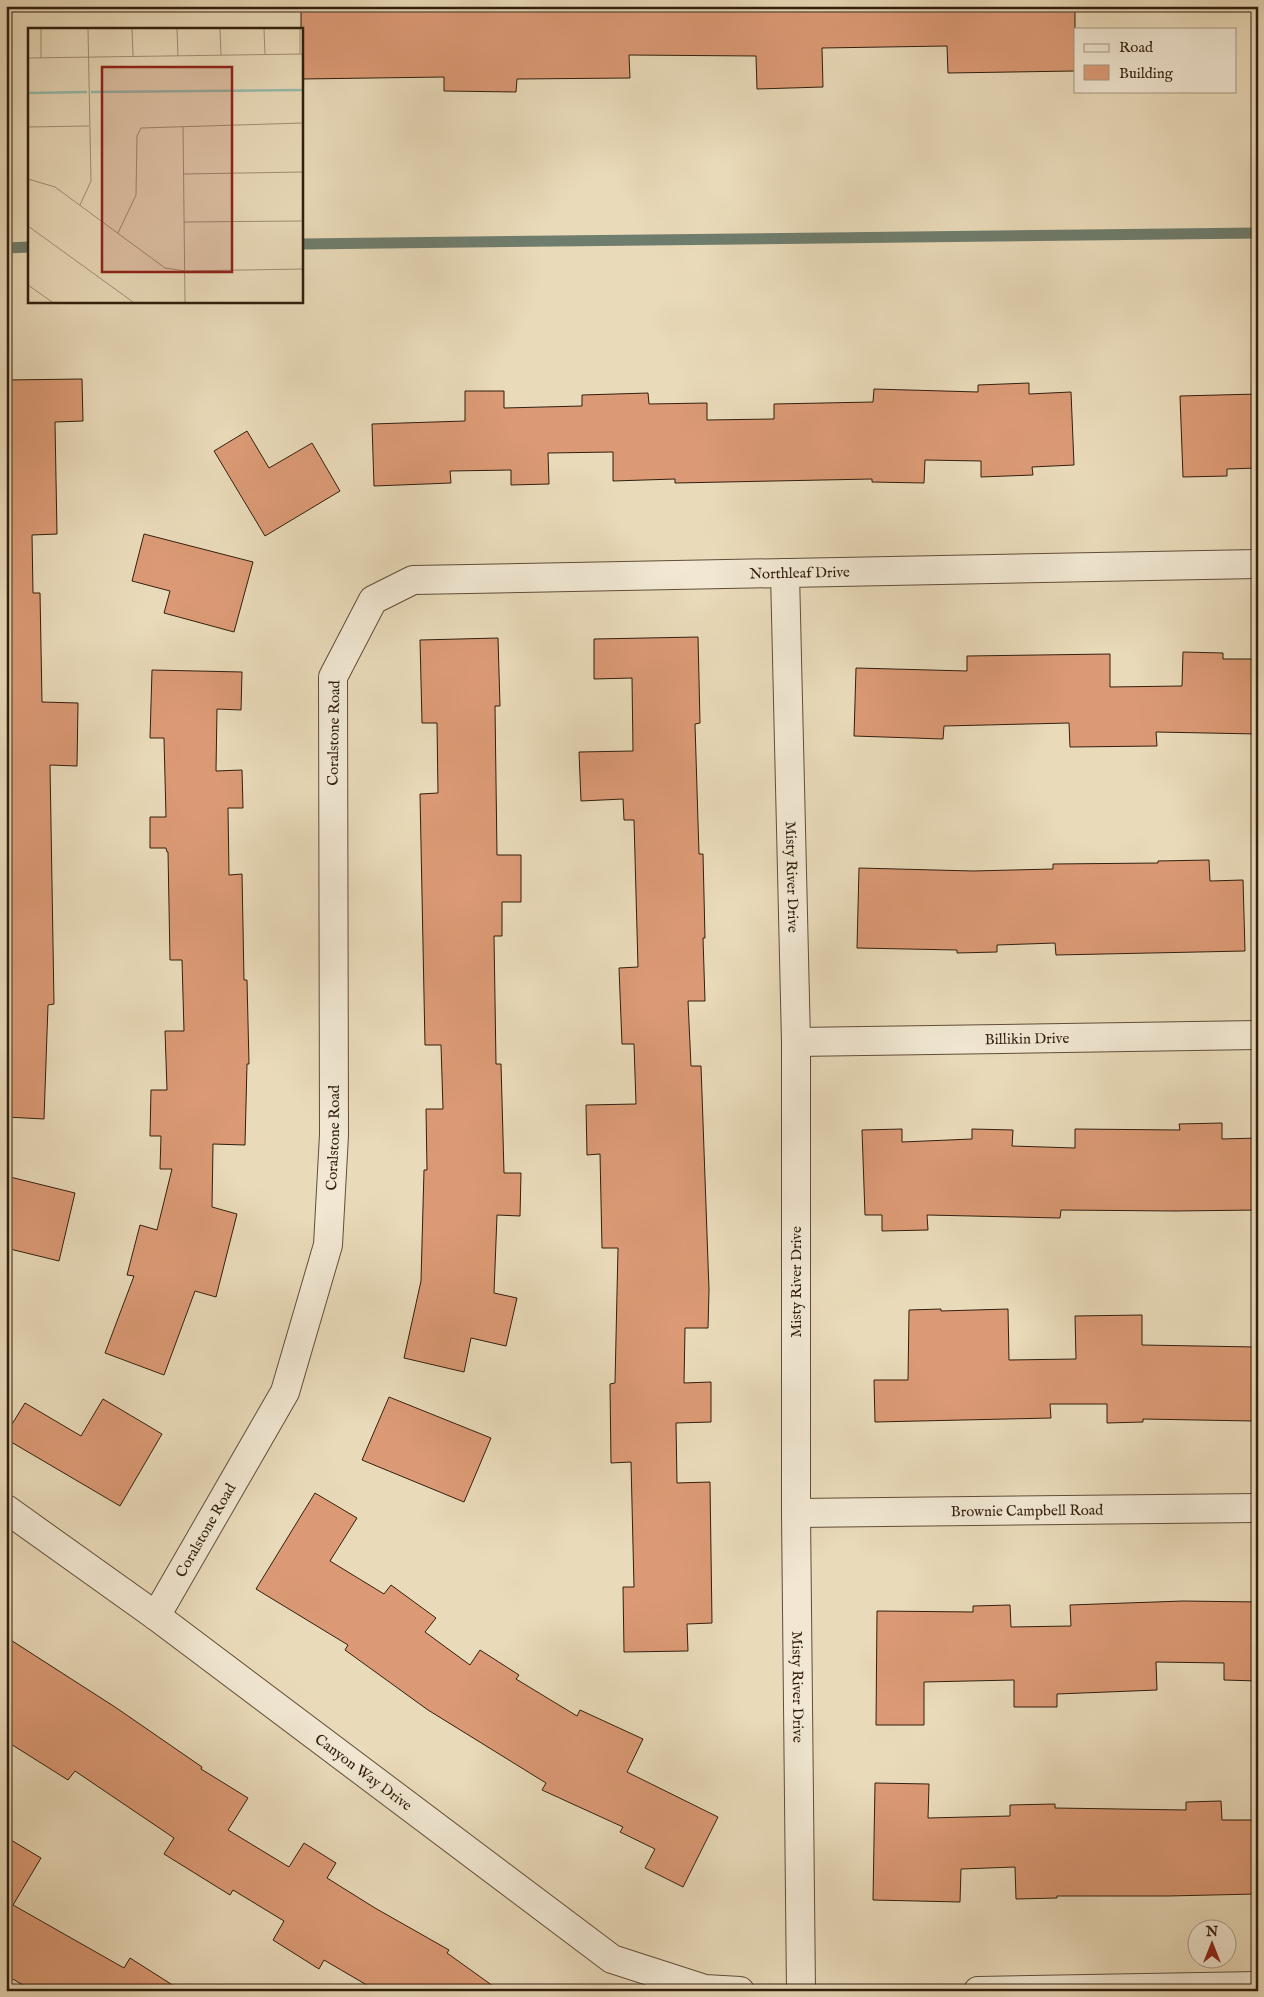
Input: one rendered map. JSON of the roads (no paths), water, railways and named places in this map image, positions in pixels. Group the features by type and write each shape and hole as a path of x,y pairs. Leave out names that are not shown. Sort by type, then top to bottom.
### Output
{"street":[{"name":"Northleaf Drive","path":"359,625 373,600 413,580 1258,564"},
{"name":"Misty River Drive","path":"785,573 796,1042 796,1513 801,1991"},
{"name":"Coralstone Road","path":"156,1616 285,1392 328,1245 334,1135 333,677 359,625"},
{"name":"Billikin Drive","path":"796,1042 1258,1035"},
{"name":"Brownie Campbell Road","path":"796,1513 1258,1508"},
{"name":"Canyon Way Drive","path":"6,1509 156,1616 612,1959 705,1989 740,1991"},
{"path":"978,1991 1258,1986"}],"waterway":[{"path":"302,244 1258,233"},
{"path":"6,248 28,247"}]}
